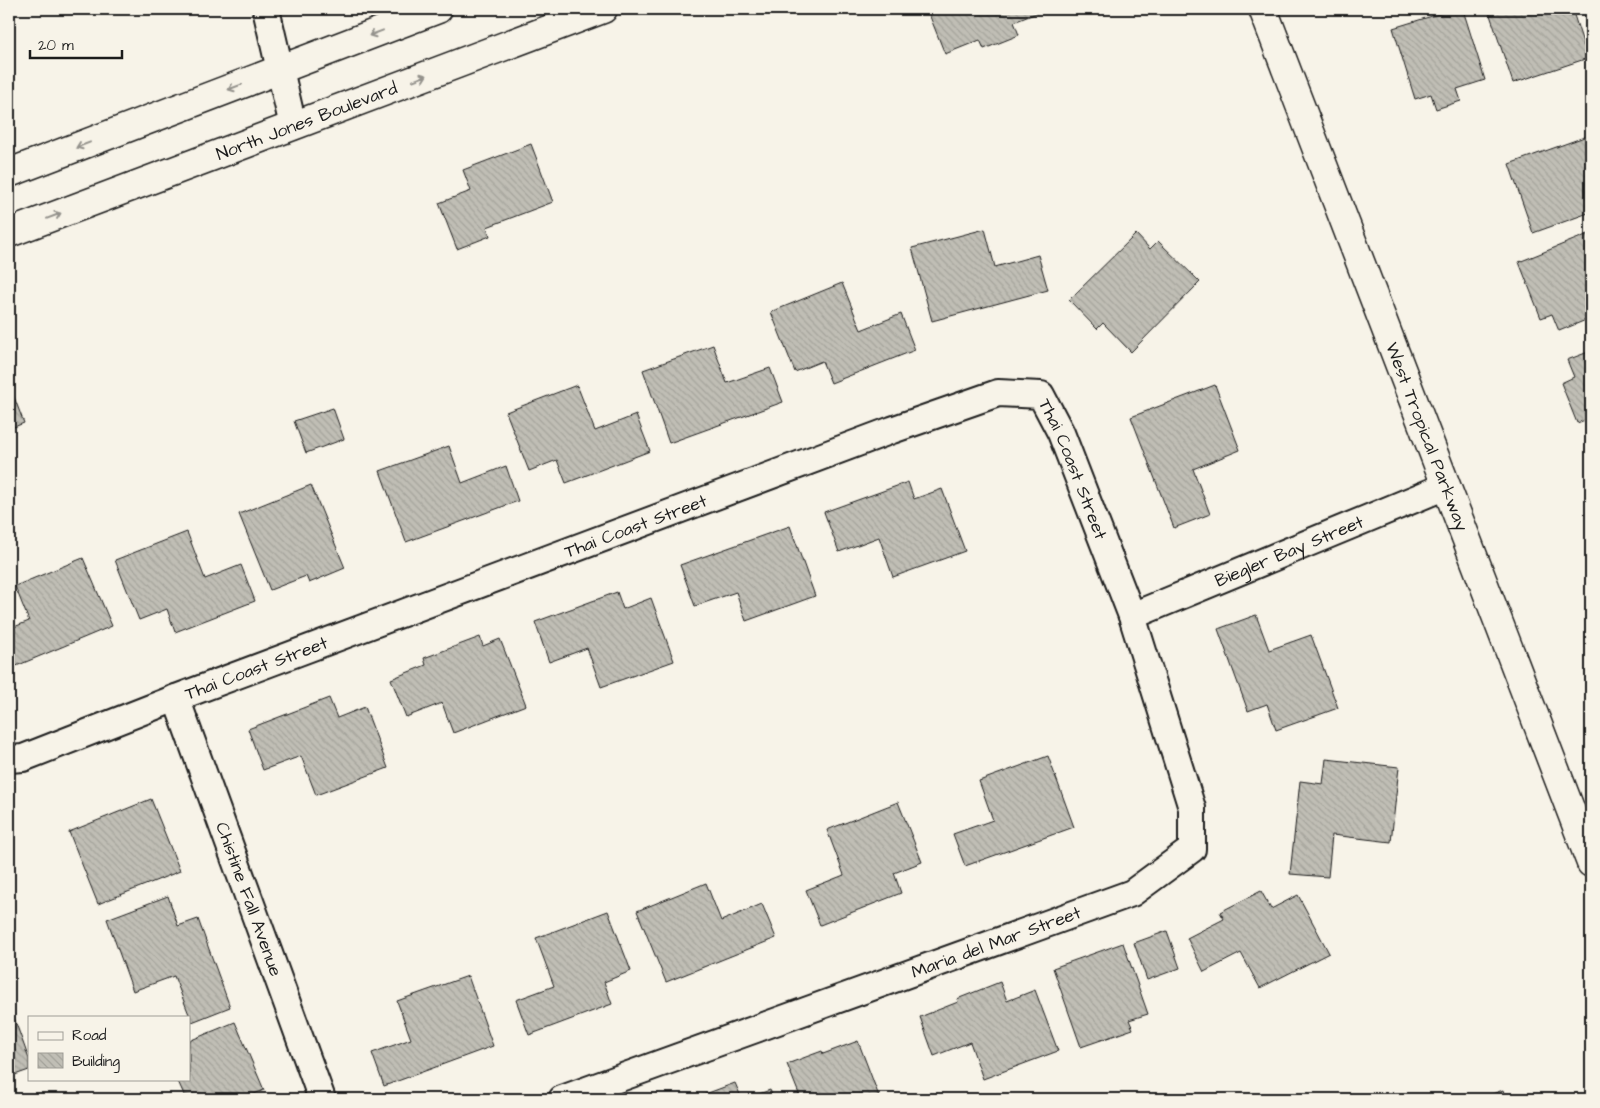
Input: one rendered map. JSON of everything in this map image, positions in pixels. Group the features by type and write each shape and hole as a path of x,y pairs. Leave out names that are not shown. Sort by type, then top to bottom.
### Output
{"main road":[{"path":"9,173 438,9"},
{"name":"North Jones Boulevard","path":"9,233 603,9"},
{"name":"West Tropical Parkway","path":"1263,9 1591,863"}],"street":[{"path":"266,9 293,126"},
{"name":"Thai Coast Street","path":"9,759 23,758 176,698 892,430 998,394 1042,395 1061,434 1132,616"},
{"name":"Biegler Bay Street","path":"1132,616 1446,486"},
{"name":"Maria del Mar Street","path":"562,1099 1132,893 1192,849 1192,808 1132,616"},
{"name":"Chistine Fall Avenue","path":"176,698 322,1099"}],"building":[{"path":"927,9 1047,9 1014,22 1019,35 984,49 980,40 945,54"},
{"path":"1455,9 1469,9 1470,11 1464,13 1485,80 1457,89 1461,101 1436,109 1431,94 1415,99 1393,28"},
{"path":"1488,9 1572,9 1588,58 1513,83"},
{"path":"1590,135 1591,212 1533,233 1509,164"},
{"path":"531,144 553,202 487,227 490,236 457,249 439,203 471,191 463,170"},
{"path":"985,229 995,267 1038,255 1048,290 932,321 912,248"},
{"path":"1591,233 1591,318 1559,331 1552,314 1541,318 1519,262"},
{"path":"1136,234 1150,249 1158,241 1200,282 1131,352 1103,323 1097,329 1069,300"},
{"path":"842,283 861,330 901,314 915,350 831,383 822,361 795,372 771,312"},
{"path":"713,345 727,383 770,368 783,402 669,443 643,370"},
{"path":"1591,351 1591,427 1588,419 1577,423 1561,383 1574,377 1567,360"},
{"path":"9,384 24,423 9,429"},
{"path":"577,385 595,431 636,415 650,451 566,483 557,460 529,471 506,412"},
{"path":"1215,385 1240,450 1193,469 1210,514 1174,528 1131,417"},
{"path":"333,408 344,439 306,453 294,421"},
{"path":"449,446 462,483 506,466 518,501 406,542 380,471"},
{"path":"908,482 914,499 942,489 965,551 893,577 879,537 839,552 824,512"},
{"path":"311,485 345,568 309,583 306,576 270,590 239,514"},
{"path":"790,526 815,596 746,621 736,592 695,606 680,565"},
{"path":"187,532 205,579 241,565 255,601 175,632 167,609 139,620 115,560"},
{"path":"83,558 112,626 9,669 9,629 29,621 15,586"},
{"path":"617,592 623,609 651,598 674,661 601,687 587,648 549,662 535,622"},
{"path":"1256,615 1269,650 1311,635 1338,708 1276,730 1267,704 1248,711 1218,629"},
{"path":"480,637 483,646 500,639 526,705 453,733 442,703 406,717 391,679 426,665 424,658"},
{"path":"329,698 337,718 365,707 388,768 316,795 301,756 263,770 248,729"},
{"path":"1048,756 1074,827 965,866 953,834 993,820 979,781"},
{"path":"1326,759 1399,767 1391,842 1332,835 1328,877 1290,874 1300,781 1323,784"},
{"path":"151,799 180,871 98,904 69,832"},
{"path":"898,802 922,862 894,873 901,893 820,925 806,890 844,875 827,830"},
{"path":"706,883 721,921 762,904 776,938 666,982 637,911"},
{"path":"1261,891 1271,909 1298,895 1329,953 1260,988 1241,953 1204,972 1187,938 1224,919 1220,912"},
{"path":"168,896 178,926 198,919 230,1007 192,1022 174,976 133,991 107,919"},
{"path":"608,911 631,971 604,982 612,1004 529,1035 516,1000 554,986 536,938"},
{"path":"1167,931 1180,968 1147,980 1134,943"},
{"path":"1123,943 1148,1014 1129,1020 1133,1029 1081,1047 1053,968"},
{"path":"468,976 493,1046 384,1086 372,1053 411,1039 397,1001"},
{"path":"1000,982 1007,1001 1035,990 1058,1051 983,1079 970,1042 934,1056 920,1017 958,1002 957,999"},
{"path":"9,1004 28,1056 28,1070 9,1077"},
{"path":"235,1022 264,1090 242,1099 186,1099 177,1080 190,1080 190,1041"},
{"path":"858,1041 880,1099 801,1099 787,1064 822,1051 823,1054"},
{"path":"735,1083 742,1099 692,1099"},
{"path":"770,1090 774,1099 745,1099"},
{"path":"1503,1090 1506,1099 1479,1099"}]}
